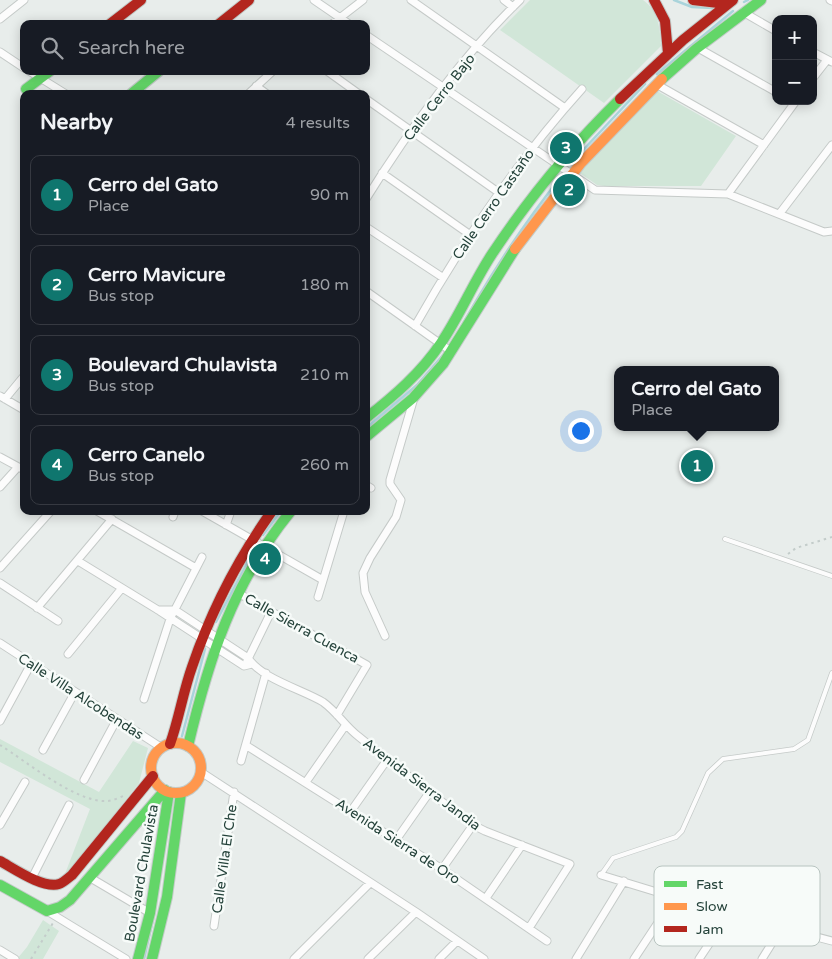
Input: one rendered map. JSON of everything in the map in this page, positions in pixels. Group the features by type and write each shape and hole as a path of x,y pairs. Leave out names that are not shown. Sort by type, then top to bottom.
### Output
{"street":[{"path":"0,19 24,0"},
{"path":"115,20 140,0"},
{"path":"224,20 249,0"},
{"path":"314,0 343,20"},
{"path":"337,20 363,0"},
{"path":"411,0 565,108"},
{"path":"504,0 513,7"},
{"name":"Calle Cerro Bajo","path":"370,194 443,86 520,0"},
{"path":"654,0 665,21 668,53"},
{"path":"693,0 731,1 743,12 772,29"},
{"path":"370,434 384,425 414,397 452,352 504,266 572,173 619,119 698,48 761,0"},
{"path":"370,415 397,392 441,344 491,256 559,164 608,108 668,53 731,1"},
{"path":"370,38 595,190 603,192 728,194 824,232 831,232"},
{"path":"698,48 772,90"},
{"path":"0,52 20,65"},
{"path":"817,54 829,61 817,74"},
{"path":"646,73 656,84 764,146"},
{"path":"35,75 59,90"},
{"path":"26,89 46,75"},
{"path":"136,90 154,75"},
{"path":"252,90 268,75"},
{"path":"333,75 353,90"},
{"path":"256,86 262,90"},
{"name":"Calle Cerro Castaño","path":"415,326 469,234 498,192 582,89"},
{"path":"370,102 498,192"},
{"path":"728,194 793,105"},
{"path":"780,213 832,145"},
{"path":"382,174 469,234"},
{"path":"370,230 442,278"},
{"path":"370,294 452,352"},
{"path":"20,380 3,398 20,408"},
{"path":"385,636 365,592 363,573 370,558 396,517 401,500 390,484 390,480 414,397"},
{"path":"0,457 20,468"},
{"path":"0,487 20,470"},
{"path":"0,568 47,515"},
{"path":"104,515 196,568"},
{"path":"209,515 323,580"},
{"path":"226,525 230,515"},
{"path":"0,861 32,878 52,884 59,884 72,875 153,776 153,761 166,746 203,634 228,580 251,539 269,515"},
{"path":"188,746 202,684 218,638 238,593 264,547 288,515"},
{"path":"318,597 343,515"},
{"path":"37,608 112,520"},
{"path":"144,699 170,619 202,557"},
{"path":"78,562 170,619 203,634"},
{"path":"0,583 58,621"},
{"path":"68,654 122,588"},
{"name":"Calle Sierra Cuenca","path":"238,593 367,665 337,715"},
{"path":"158,610 175,610 203,634 214,648 244,666 250,661 271,612"},
{"name":"Avenida Sierra Jandia","path":"203,634 218,638 266,673 322,702 337,715 345,726 387,760 473,824 522,846 570,864 529,928"},
{"name":"Calle Villa Alcobendas","path":"0,643 75,692 166,746"},
{"path":"0,721 32,664"},
{"path":"241,762 266,673"},
{"path":"43,750 75,692"},
{"path":"84,780 117,718"},
{"path":"306,782 345,726"},
{"path":"166,746 188,746 199,757 201,772 194,785 181,793"},
{"name":"Avenida Sierra de Oro","path":"247,746 442,869 547,941"},
{"path":"351,812 387,760"},
{"path":"201,772 416,912 484,959"},
{"name":"Boulevard Chulavista","path":"152,959 159,938 181,793 167,791 153,776"},
{"path":"0,825 25,782"},
{"path":"47,911 60,907 70,900 167,791"},
{"name":"Boulevard Chulavista","path":"138,959 150,913 167,791"},
{"name":"Calle Villa El Che","path":"214,926 234,792"},
{"path":"396,840 429,793"},
{"path":"32,878 69,805"},
{"path":"442,869 473,824"},
{"path":"486,898 522,846"},
{"path":"601,875 654,890"},
{"path":"89,877 150,913"},
{"path":"576,959 624,881"},
{"path":"294,959 370,883"},
{"path":"0,885 126,959"},
{"path":"368,959 416,912"},
{"path":"634,959 654,929"},
{"path":"440,959 458,941"},
{"path":"699,959 708,946"},
{"path":"762,959 770,946"},
{"path":"0,950 15,959"}],"lane":[{"path":"725,539 832,576"},
{"path":"601,875 613,858 676,837 682,831 708,773 723,759 794,749 808,740 832,674"}],"path":[{"path":"783,558 796,548 832,537"},
{"path":"0,745 18,756 32,769 85,797 107,802 142,789"},
{"path":"31,959 57,917"}],"green space":[{"path":"530,0 643,0 652,9 658,21 661,46 604,103 500,30"},
{"path":"657,91 736,136 701,186 604,186 597,185 580,173 621,126"},
{"path":"0,739 99,792 133,741 148,748 139,783 63,879 90,809 0,762"},
{"path":"43,920 59,931 43,959 17,959 27,947"}],"waterway":[{"path":"674,0 692,7 713,8"},
{"path":"744,2 748,0"},
{"path":"657,74 733,11"},
{"path":"569,165 645,84"},
{"path":"453,342 503,258 530,217 560,178"},
{"path":"370,425 417,385 443,355"},
{"path":"263,535 278,515"},
{"path":"216,622 254,550"},
{"path":"182,736 205,649"},
{"path":"144,959 153,919"}],"traffic: fast":[{"path":"662,79 696,49 761,0"},
{"path":"26,89 45,75"},
{"path":"136,90 154,75"},
{"path":"370,415 407,384 433,354 506,233 568,154 620,99"},
{"path":"370,434 413,398 443,364 515,249"},
{"path":"188,746 205,682 238,593 253,565 288,515"},
{"path":"0,885 47,911 60,907 70,900 165,790"},
{"path":"138,959 150,913 169,792"},
{"path":"152,959 167,897 181,793"}],"traffic: slow":[{"path":"515,249 581,163 662,79"},
{"path":"176,743 190,747 197,754 201,768 197,782 190,789 176,793 162,789 155,782 151,768 155,754 162,747 176,743"}],"traffic: jam":[{"path":"115,20 141,0"},
{"path":"224,20 249,0"},
{"path":"654,0 665,21 668,53"},
{"path":"693,0 727,4"},
{"path":"620,99 683,40 733,0"},
{"path":"170,744 199,646 226,586 269,515"},
{"path":"0,861 20,873 45,884 62,883 72,875 153,776"}],"place":[{"name":"Boulevard Chulavista","path":"566,148"},
{"name":"Cerro Mavicure","path":"569,190"},
{"name":"Cerro del Gato","path":"697,466"},
{"name":"Cerro Canelo","path":"265,559"}]}
